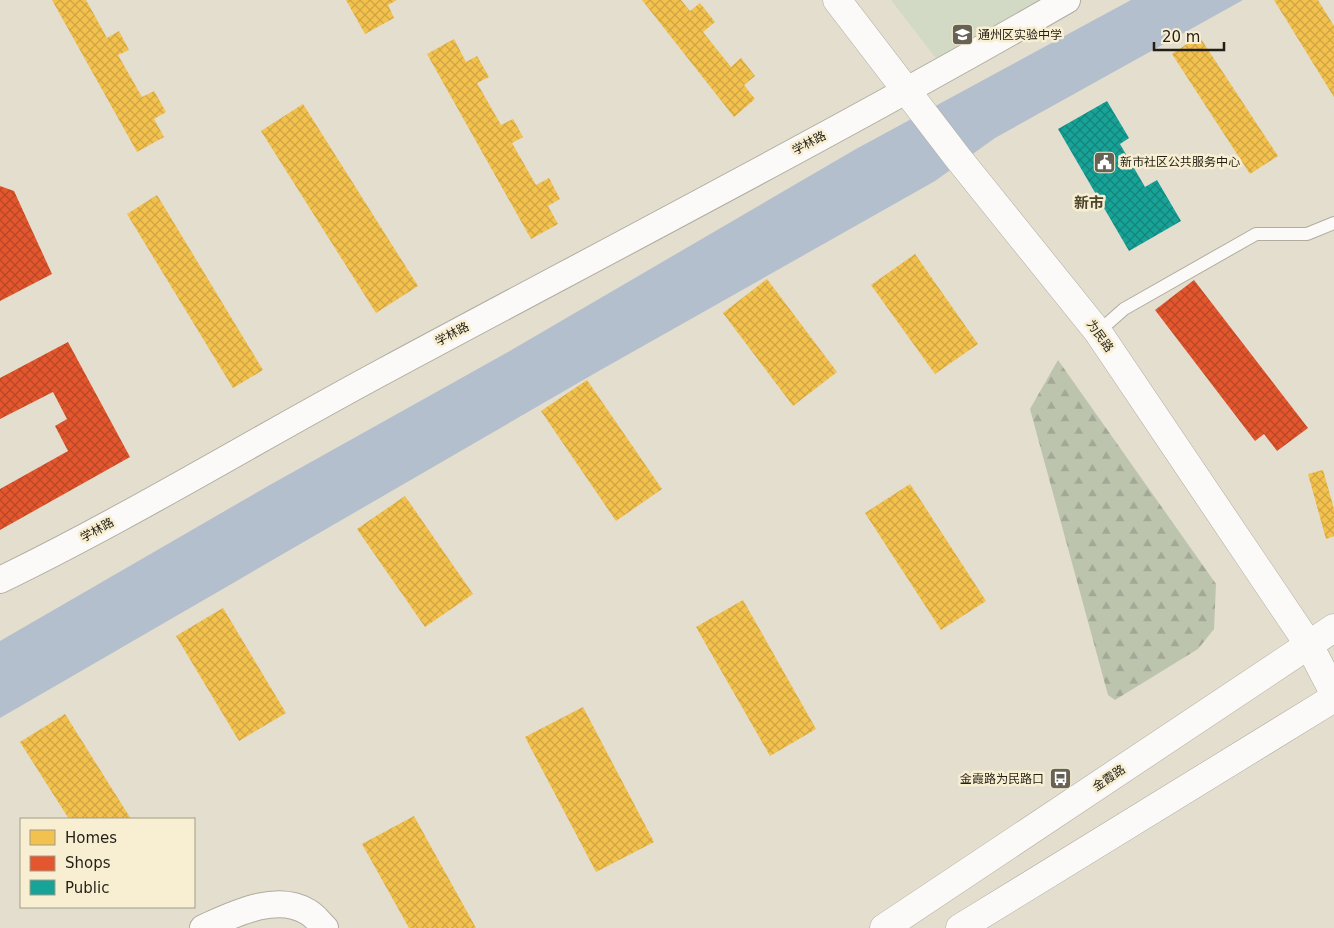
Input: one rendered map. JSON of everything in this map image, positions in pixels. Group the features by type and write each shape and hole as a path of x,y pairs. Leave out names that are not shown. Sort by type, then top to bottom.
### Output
{"main road":[{"name":"为民路","path":"837,0 958,158 1098,332 1309,645 1334,692"},
{"name":"金霞路","path":"884,928 1334,628"},
{"path":"960,928 1334,698"}],"street":[{"name":"学林路","path":"0,580 56,553 338,396 912,99 1067,0"},
{"path":"203,928 258,907 287,904 308,911 325,928"}],"lane":[{"path":"1098,332 1124,309 1256,234 1307,234 1334,223"}],"green space":[{"name":"通州区实验中学","path":"891,0 1067,0 945,70"},
{"path":"1058,360 1216,584 1214,629 1198,649 1115,700 1108,695 1030,409"}],"water":[{"path":"1131,0 1243,0 995,138 935,181 597,372 0,718 0,641 268,486 508,352 856,149"}],"building: Homes":[{"path":"52,0 86,0 107,38 119,31 129,50 118,55 142,97 154,91 166,112 154,119 164,137 137,152"},
{"path":"346,0 397,0 388,5 394,18 365,34"},
{"path":"642,0 681,0 690,11 700,3 715,22 703,32 731,67 741,58 755,76 744,85 755,99 734,117"},
{"path":"1274,0 1318,0 1334,26 1334,97"},
{"path":"1199,36 1278,156 1250,174 1172,54"},
{"path":"454,39 466,62 477,56 489,77 477,83 501,125 513,119 523,137 512,143 536,185 549,178 560,199 548,206 558,224 531,239 427,54"},
{"path":"303,104 418,286 376,313 261,131"},
{"path":"157,195 263,370 233,388 127,214"},
{"path":"915,254 978,344 935,374 871,285"},
{"path":"767,279 837,372 793,406 723,313"},
{"path":"587,380 662,489 616,521 541,411"},
{"path":"1323,470 1334,509 1334,536 1326,539 1308,474"},
{"path":"910,484 986,601 941,630 865,513"},
{"path":"405,496 473,594 425,627 357,529"},
{"path":"743,600 816,729 770,756 696,627"},
{"path":"223,608 286,713 239,741 176,636"},
{"path":"583,707 654,842 596,872 525,737"},
{"path":"65,714 130,818 68,818 20,742"},
{"path":"414,816 476,928 409,928 362,844"}],"building: Shops":[{"path":"0,186 14,191 52,274 0,301"},
{"path":"1194,280 1308,428 1277,451 1264,434 1255,441 1155,310"},
{"path":"68,342 130,457 0,530 0,489 68,451 55,426 67,419 53,392 0,419 0,378"}],"building: Public":[{"name":"新市社区公共服务中心","path":"1107,101 1129,138 1120,144 1145,187 1157,180 1181,221 1129,251 1058,129"}],"place":[{"name":"通州区实验中学","path":"962,35"},
{"name":"新市社区公共服务中心","path":"1104,162"},
{"name":"金霞路为民路口","path":"1060,779"}],"district":[{"name":"新市","path":"1089,203"}]}
